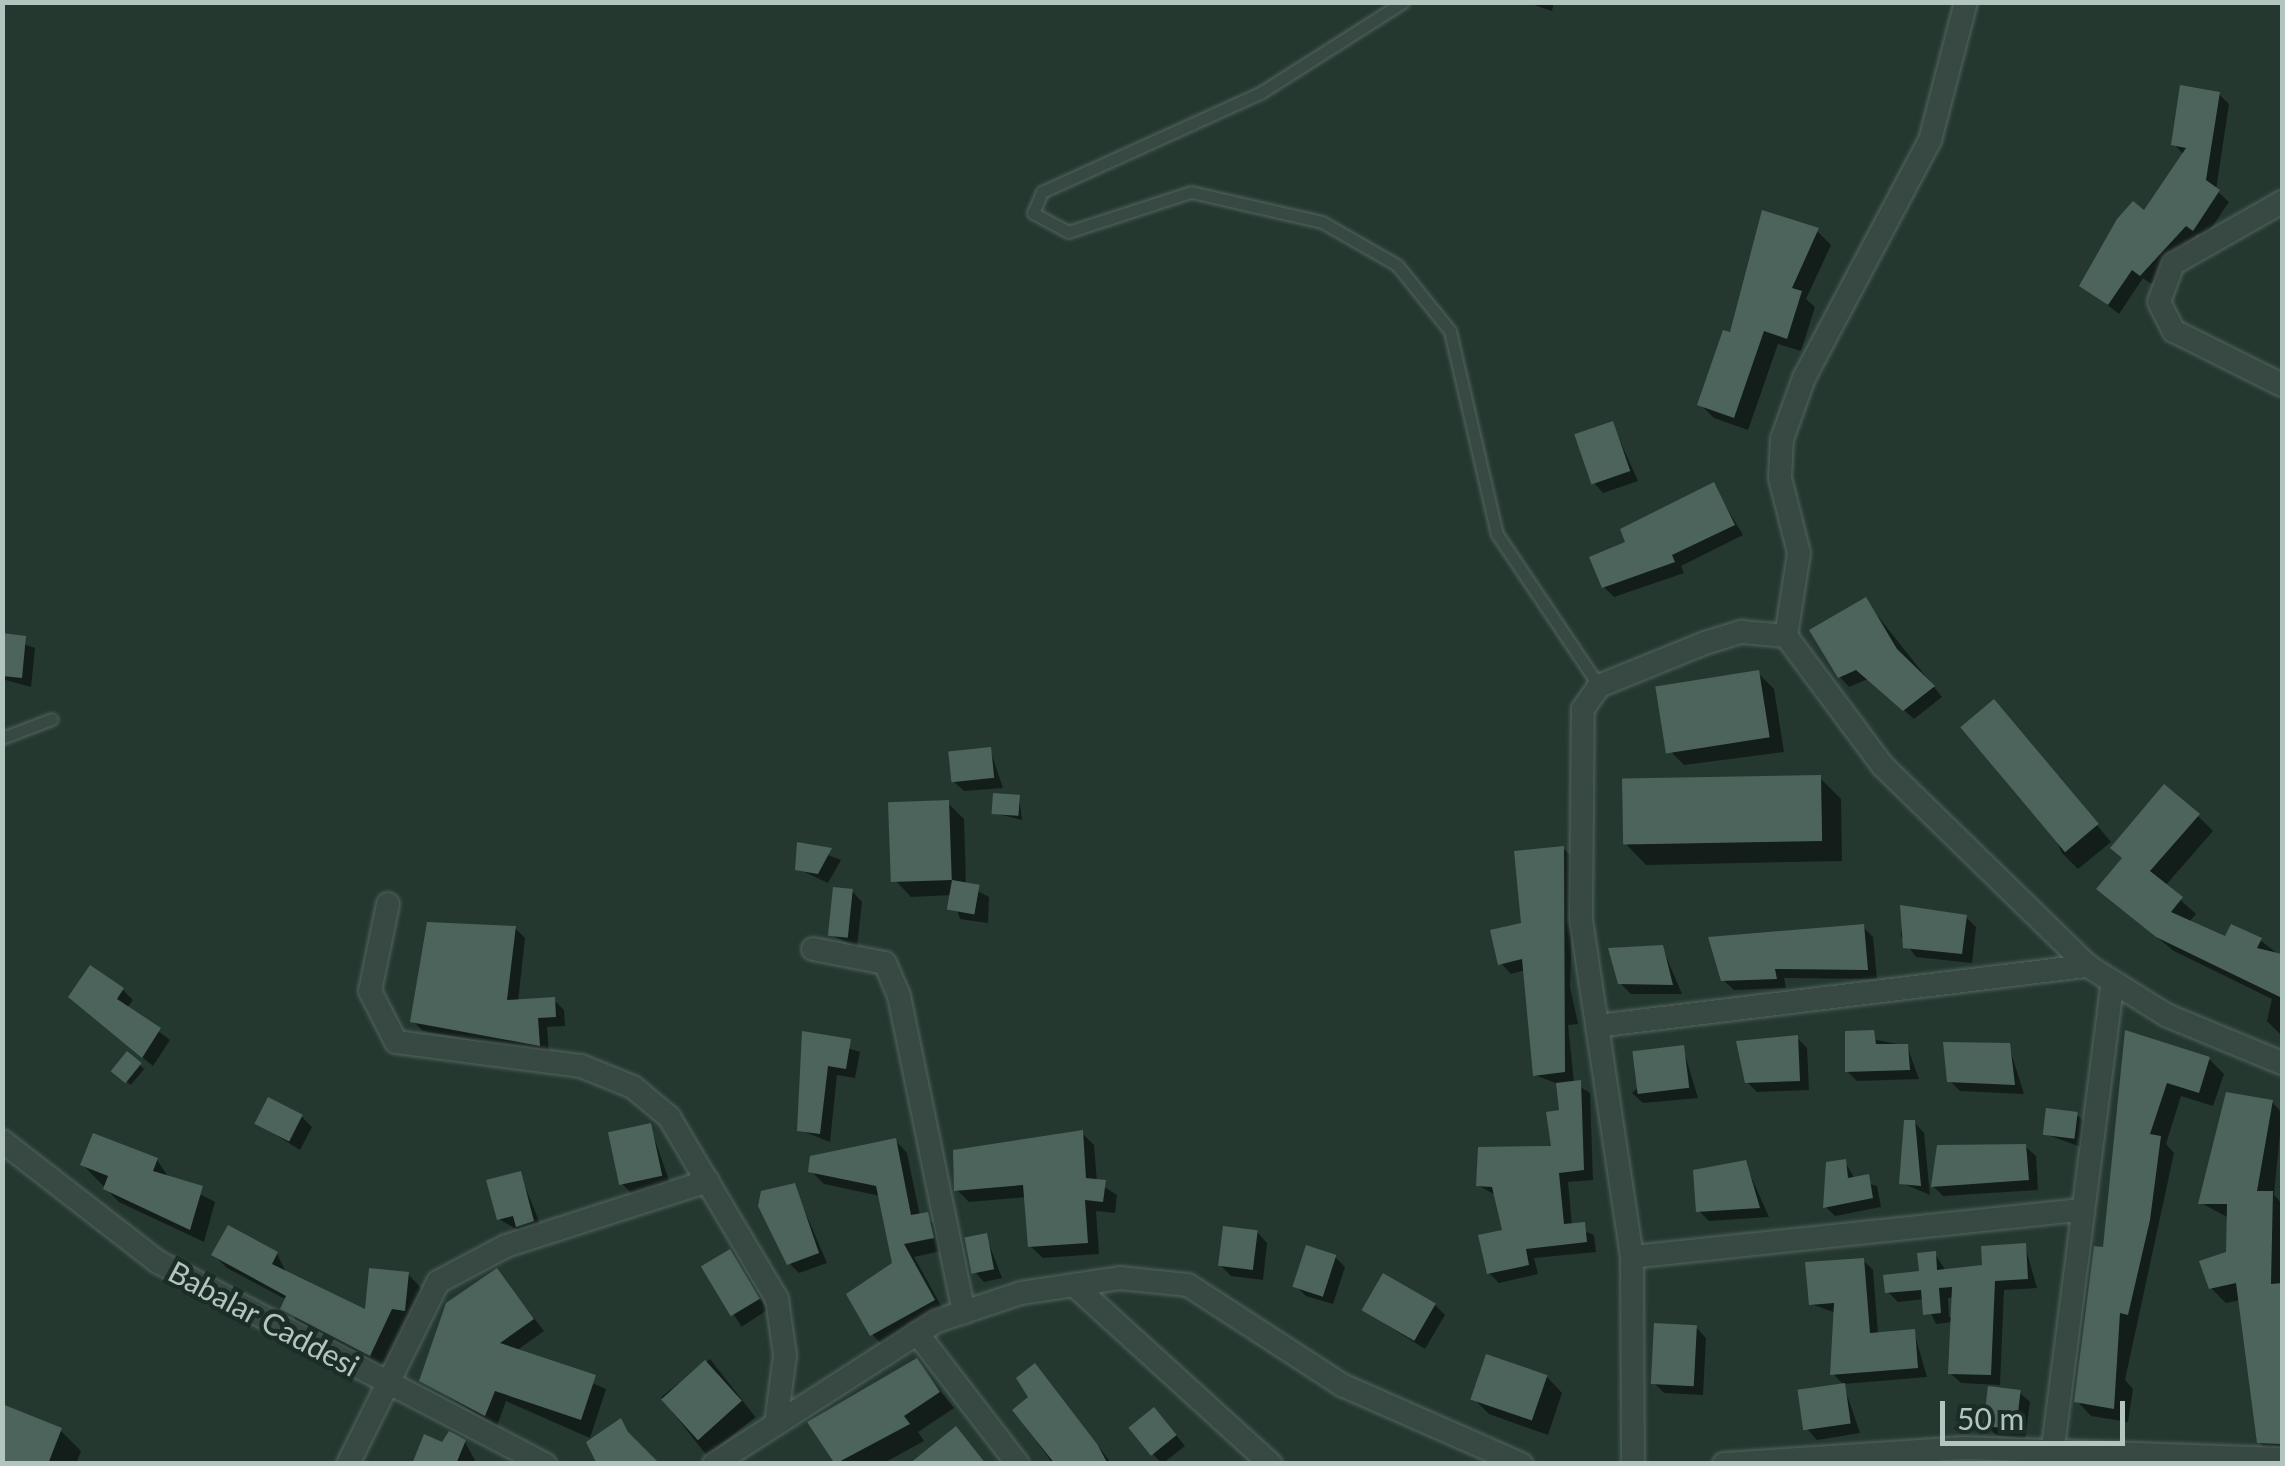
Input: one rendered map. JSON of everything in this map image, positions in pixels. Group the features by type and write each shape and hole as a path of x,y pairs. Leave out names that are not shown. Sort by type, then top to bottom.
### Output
{"street":[{"path":"1966,2 1930,140 1804,378 1782,440 1780,478 1799,553 1786,636 1883,766 2088,966 2166,1016 2282,1063"},
{"path":"2282,202 2173,264 2159,302 2174,330 2282,385"},
{"path":"1633,1464 1632,1257 1597,1026 1575,813 1583,709 1599,686 1742,632 1786,636"},
{"path":"388,904 370,991 396,1042 581,1066 633,1087 669,1117 777,1299 785,1355 777,1416"},
{"path":"812,949 885,963 899,996 964,1312"},
{"path":"1597,1026 2088,966"},
{"path":"2049,1456 2113,982"},
{"name":"Babalar Caddesi","path":"2,1141 158,1262 546,1464"},
{"path":"348,1464 438,1282 506,1246 708,1181"},
{"path":"1632,1257 2082,1210"},
{"path":"1074,1285 1271,1464"},
{"path":"714,1464 777,1416 917,1332 964,1312 1074,1285 1188,1285 1342,1385 1520,1464"},
{"path":"917,1332 1018,1464"},
{"path":"1724,1464 2049,1456 2257,1463 2282,1459"}],"lane":[{"path":"1403,2 1260,93 1042,192 1033,213 1068,232 1191,192 1322,222 1397,265 1450,332 1497,534 1599,686"},
{"path":"2,738 52,719"}],"building":[{"path":"2180,85 2220,92 2206,180 2220,190 2193,231 2186,226 2140,276 2132,270 2108,305 2079,286 2117,219 2133,201 2144,210 2186,148 2171,145"},
{"path":"1762,210 1819,228 1792,288 1802,291 1787,339 1764,331 1734,418 1697,405 1723,330 1730,332"},
{"path":"1613,421 1630,471 1591,484 1574,434"},
{"path":"1714,482 1735,525 1672,555 1675,562 1602,588 1589,557 1625,542 1620,529"},
{"path":"1866,597 1897,649 1935,686 1903,711 1856,670 1838,678 1809,630"},
{"path":"2,633 26,636 22,678 2,676"},
{"path":"1759,670 1770,737 1666,754 1655,686"},
{"path":"1994,699 2099,824 2065,852 1960,727"},
{"path":"991,747 994,778 951,782 948,751"},
{"path":"1821,775 1822,841 1623,844 1622,778"},
{"path":"2164,784 2200,814 2150,871 2183,897 2171,912 2225,936 2231,924 2262,938 2257,948 2282,954 2282,998 2156,937 2096,889 2122,858 2110,848"},
{"path":"993,793 1020,795 1018,816 992,814"},
{"path":"949,800 952,880 891,882 888,802"},
{"path":"797,842 832,848 818,874 795,870"},
{"path":"1564,846 1565,1072 1533,1076 1522,959 1498,965 1490,930 1521,923 1514,851"},
{"path":"952,880 980,885 974,914 947,910"},
{"path":"833,887 853,889 848,938 828,936"},
{"path":"1900,905 1967,915 1962,954 1903,948"},
{"path":"427,922 516,926 507,1000 555,997 556,1017 538,1018 540,1046 410,1022"},
{"path":"1864,924 1868,970 1775,969 1777,979 1721,981 1708,937"},
{"path":"1663,945 1673,985 1618,984 1608,948"},
{"path":"90,965 124,988 117,999 161,1028 142,1058 68,997"},
{"path":"1874,1030 1876,1044 1908,1044 1910,1070 1845,1072 1845,1031"},
{"path":"2125,1030 2210,1057 2199,1093 2167,1083 2150,1134 2161,1136 2150,1220 2128,1315 2120,1313 2114,1409 2074,1402 2094,1246 2103,1247"},
{"path":"802,1031 851,1039 846,1069 828,1066 820,1134 797,1131"},
{"path":"1798,1035 1800,1081 1745,1083 1736,1041"},
{"path":"1943,1042 2010,1043 2015,1085 1947,1082"},
{"path":"1684,1045 1689,1088 1638,1094 1632,1051"},
{"path":"127,1051 142,1063 125,1083 111,1071"},
{"path":"1581,1080 1584,1170 1559,1173 1564,1224 1585,1222 1587,1242 1526,1249 1529,1265 1487,1274 1478,1235 1502,1230 1492,1187 1476,1186 1478,1147 1551,1146 1546,1112 1559,1110 1556,1083"},
{"path":"2226,1092 2273,1100 2257,1191 2273,1191 2271,1284 2282,1283 2282,1444 2257,1443 2236,1283 2209,1289 2199,1261 2226,1252 2227,1204 2198,1204"},
{"path":"268,1097 303,1115 289,1141 254,1124"},
{"path":"2046,1108 2078,1112 2074,1139 2043,1135"},
{"path":"1904,1120 1915,1120 1921,1186 1899,1184"},
{"path":"651,1123 662,1176 619,1185 608,1132"},
{"path":"1083,1130 1086,1178 1106,1180 1103,1202 1085,1200 1088,1243 1028,1247 1023,1185 954,1191 953,1150"},
{"path":"93,1133 158,1158 153,1171 203,1186 190,1230 103,1189 108,1176 80,1165"},
{"path":"896,1138 911,1215 928,1212 934,1238 904,1244 935,1300 870,1336 846,1294 892,1263 876,1186 808,1172 810,1156"},
{"path":"2026,1144 2029,1180 1931,1187 1937,1145"},
{"path":"1846,1159 1848,1178 1869,1174 1873,1198 1823,1208 1826,1162"},
{"path":"1746,1160 1760,1208 1696,1212 1693,1170"},
{"path":"521,1171 534,1221 516,1227 513,1216 497,1220 486,1180"},
{"path":"795,1183 819,1253 787,1265 758,1206 761,1191"},
{"path":"228,1225 278,1252 272,1264 365,1309 369,1268 409,1272 405,1311 392,1309 370,1356 280,1309 286,1296 211,1255"},
{"path":"1223,1226 1258,1230 1253,1270 1218,1266"},
{"path":"987,1233 994,1269 971,1274 964,1237"},
{"path":"2026,1243 2028,1279 1995,1281 1991,1375 1948,1374 1952,1287 1939,1288 1941,1313 1923,1315 1921,1290 1885,1293 1883,1275 1919,1271 1917,1253 1936,1251 1937,1270 1982,1265 1981,1246"},
{"path":"1306,1245 1336,1255 1323,1297 1292,1287"},
{"path":"730,1249 760,1299 731,1316 701,1267"},
{"path":"1864,1258 1870,1333 1915,1329 1918,1368 1830,1375 1834,1303 1809,1305 1805,1262"},
{"path":"497,1268 534,1319 500,1343 596,1375 581,1420 495,1391 485,1416 419,1381 446,1303"},
{"path":"1383,1273 1436,1304 1414,1341 1362,1310"},
{"path":"1654,1323 1697,1325 1694,1386 1651,1384"},
{"path":"1486,1354 1547,1375 1532,1421 1470,1399"},
{"path":"917,1358 940,1392 904,1416 910,1424 835,1464 807,1422"},
{"path":"705,1360 742,1401 698,1440 661,1399"},
{"path":"1035,1363 1108,1464 1055,1464 1012,1410 1028,1397 1016,1378"},
{"path":"1845,1383 1851,1424 1803,1430 1797,1390"},
{"path":"1988,1386 2021,1390 2016,1430 1983,1426"},
{"path":"2,1404 62,1428 48,1464 2,1464"},
{"path":"1154,1407 1177,1435 1151,1456 1128,1428"},
{"path":"621,1418 628,1432 660,1464 597,1464 586,1442"},
{"path":"956,1426 986,1464 909,1464"},
{"path":"449,1431 466,1440 456,1464 412,1464 424,1434 442,1442"}]}
